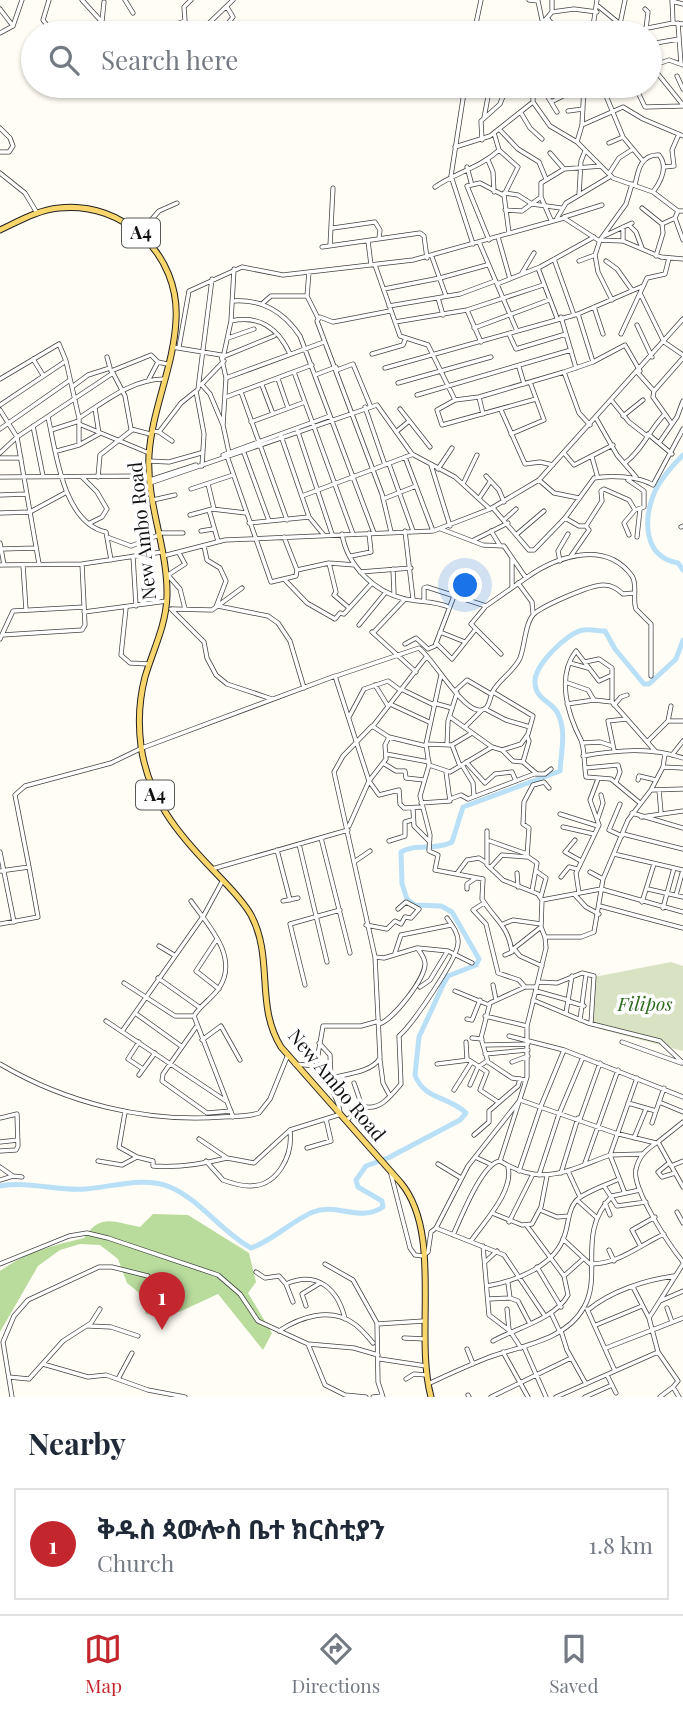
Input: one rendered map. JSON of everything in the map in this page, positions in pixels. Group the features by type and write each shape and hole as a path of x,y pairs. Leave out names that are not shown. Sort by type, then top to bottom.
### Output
{"main road":[{"name":"New Ambo Road","path":"0,230 37,213 60,208 94,210 120,219 140,233 160,255 173,285 177,311 175,347 163,379 149,453 150,480 167,574 168,606 140,705 142,748 148,776 164,812 246,906 259,933 264,954 264,991 268,1020 287,1057 407,1191 419,1213 426,1366 431,1397"}],"street":[{"path":"0,33 13,26 22,0"},
{"path":"44,21 49,0"},
{"path":"82,0 102,20"},
{"path":"125,0 133,13"},
{"path":"185,21 184,7 191,0"},
{"path":"211,21 233,0"},
{"path":"476,21 481,0"},
{"path":"552,0 552,12"},
{"path":"621,21 625,0"},
{"path":"672,0 683,4"},
{"path":"662,62 669,60 682,64 678,23 672,0"},
{"path":"529,1 538,1 545,19"},
{"path":"102,20 104,2"},
{"path":"597,3 617,21"},
{"path":"595,21 597,3"},
{"path":"227,7 233,17 230,21"},
{"path":"0,9 13,26"},
{"path":"542,21 552,12 574,9 597,12"},
{"path":"645,9 649,12 647,21"},
{"path":"662,42 679,39"},
{"path":"677,76 683,89"},
{"path":"662,79 683,104"},
{"path":"463,98 451,176 473,244"},
{"path":"481,140 487,98"},
{"path":"484,118 500,104 502,98"},
{"path":"455,147 481,140 494,133 521,113 532,98"},
{"path":"534,98 550,126 577,142 611,174 653,192 680,211 675,218 662,224"},
{"path":"549,98 557,112"},
{"path":"551,102 559,98"},
{"path":"577,142 582,125 583,98"},
{"path":"606,98 623,136 643,161"},
{"path":"641,98 645,107 683,104"},
{"path":"582,125 620,106 643,120 681,135 671,150 674,166 664,167"},
{"path":"568,111 583,109"},
{"path":"521,113 530,128 542,139"},
{"path":"0,128 10,138 13,146 9,152 0,152"},
{"path":"499,129 518,149 539,162 546,179"},
{"path":"494,133 499,150 517,167 504,194 509,233"},
{"path":"609,142 623,136"},
{"path":"557,218 561,208 611,174 618,158 633,149"},
{"path":"435,187 467,167 488,160 499,150"},
{"path":"579,195 585,151"},
{"path":"550,153 564,169"},
{"path":"612,300 598,272 596,256 601,238 626,204 643,161 651,155 659,155 664,167 662,180 653,192"},
{"path":"488,160 493,172 494,192"},
{"path":"551,220 541,197 541,183 564,169 581,170 601,166"},
{"path":"467,167 471,183 467,189 489,240"},
{"path":"0,173 25,193 37,213"},
{"path":"471,183 483,184 494,192 518,195 532,204 561,208"},
{"path":"330,246 333,188"},
{"path":"505,211 522,211 541,197"},
{"path":"140,233 159,211 177,202"},
{"path":"224,358 217,353 175,347 184,329 187,293 234,269 250,267 278,275 430,257 602,205"},
{"path":"642,208 662,224 663,233 656,256"},
{"path":"564,218 594,237 623,241 656,256 683,259"},
{"path":"675,218 683,240"},
{"path":"332,228 375,222 380,230 379,239"},
{"path":"601,238 630,224 642,248"},
{"path":"623,227 623,241"},
{"path":"322,247 423,234 446,296"},
{"path":"497,237 510,279"},
{"path":"318,318 323,316 333,322 510,279 537,268 594,237"},
{"path":"368,241 373,265 394,322 405,340 428,345 436,355 455,400"},
{"path":"479,243 517,331"},
{"path":"521,275 534,253"},
{"path":"579,261 596,256"},
{"path":"621,334 643,286 650,276 664,274 669,258"},
{"path":"554,259 593,362"},
{"path":"606,261 632,290"},
{"path":"383,289 487,265"},
{"path":"537,268 566,334 576,368"},
{"path":"234,269 231,321 224,358 226,397 223,425 233,475 271,582 296,576 298,569 284,537"},
{"path":"309,272 307,296 318,318 324,342 373,470 391,532"},
{"path":"201,465 204,434 197,380 212,279"},
{"path":"394,322 467,310 543,285"},
{"path":"385,368 576,314 643,286"},
{"path":"641,295 664,342 683,356 654,391 653,399 672,424"},
{"path":"262,303 271,296 307,296"},
{"path":"438,298 443,315"},
{"path":"474,328 549,300"},
{"path":"233,301 262,303 291,323 306,350 371,533 371,552 349,556"},
{"path":"594,307 603,334"},
{"path":"467,310 481,342"},
{"path":"231,321 254,320 280,334 290,354"},
{"path":"0,542 2,565 82,564 133,556 179,553 218,541 442,529 491,509 539,480 683,320"},
{"path":"637,326 652,357"},
{"path":"228,338 254,329"},
{"path":"509,334 516,349 566,334"},
{"path":"159,432 179,405 224,358 274,336"},
{"path":"372,354 402,345 405,340"},
{"path":"226,378 324,342"},
{"path":"0,380 59,344 66,361 79,421 79,445"},
{"path":"536,399 442,425 437,410 455,400 479,397 576,368 625,345 639,372 654,391"},
{"path":"417,396 519,368 571,350"},
{"path":"72,387 88,375 111,371 149,356 167,364"},
{"path":"107,357 111,371 123,390 132,430"},
{"path":"398,383 491,357"},
{"path":"33,359 43,376"},
{"path":"38,564 17,437 0,408 66,361"},
{"path":"148,379 158,362"},
{"path":"226,397 312,365"},
{"path":"315,375 353,365 370,405"},
{"path":"519,368 524,384"},
{"path":"0,456 17,437 111,371"},
{"path":"294,372 353,534"},
{"path":"564,372 577,408 590,425"},
{"path":"51,430 79,421 123,390 148,379 163,379"},
{"path":"278,379 288,408"},
{"path":"0,429 70,380"},
{"path":"511,435 544,421 530,382"},
{"path":"262,385 273,414"},
{"path":"198,388 210,394 223,425"},
{"path":"241,392 287,520"},
{"path":"479,397 483,414"},
{"path":"623,416 643,400"},
{"path":"612,401 623,416 672,454"},
{"path":"659,443 683,401"},
{"path":"251,422 305,402"},
{"path":"0,477 150,480 201,465 370,405 380,407 412,454 480,497 506,521 529,550 534,550 565,519 597,477 610,475 628,480 644,491 645,502 624,523 629,535"},
{"path":"365,407 414,532"},
{"path":"95,408 100,434"},
{"path":"400,409 430,447"},
{"path":"501,410 525,464 540,462 553,465"},
{"path":"625,463 643,448 647,435 664,415"},
{"path":"48,417 65,493 90,523 106,532 111,560"},
{"path":"596,418 636,477 653,485 659,470 672,454 683,429"},
{"path":"79,421 100,434 149,453"},
{"path":"396,432 408,422"},
{"path":"33,426 43,477"},
{"path":"132,430 159,432 172,441"},
{"path":"98,477 100,456 132,430"},
{"path":"298,430 332,534"},
{"path":"56,451 79,445 100,434"},
{"path":"281,436 309,517 323,534"},
{"path":"564,453 572,465 612,445"},
{"path":"438,470 452,448"},
{"path":"243,449 269,521"},
{"path":"149,461 169,462 201,453"},
{"path":"302,496 412,454"},
{"path":"463,484 477,455"},
{"path":"0,456 21,458"},
{"path":"405,457 433,531"},
{"path":"592,457 597,477"},
{"path":"431,465 450,526"},
{"path":"191,489 233,475"},
{"path":"486,476 504,502"},
{"path":"82,477 97,492 107,509 102,517 90,523"},
{"path":"628,480 636,477"},
{"path":"539,480 554,494 579,498"},
{"path":"480,497 491,481"},
{"path":"208,484 213,529 218,541"},
{"path":"383,499 416,486"},
{"path":"586,526 601,501 601,491 604,489 629,500 637,510 637,537"},
{"path":"0,513 30,512 65,493"},
{"path":"0,495 26,494"},
{"path":"153,500 175,495"},
{"path":"472,541 506,521 516,509"},
{"path":"190,515 212,510 246,513"},
{"path":"517,534 544,511"},
{"path":"249,523 309,517"},
{"path":"565,519 579,526 586,526"},
{"path":"571,556 589,530 586,526"},
{"path":"201,531 213,529"},
{"path":"442,529 483,545 500,544"},
{"path":"405,531 413,599"},
{"path":"491,531 526,578"},
{"path":"107,537 131,546 159,534 183,533"},
{"path":"342,534 349,556 372,583 386,592 405,598 449,607"},
{"path":"560,561 558,551 568,534"},
{"path":"204,546 207,560 220,568 226,582 217,607"},
{"path":"1,549 36,548"},
{"path":"179,553 185,565 167,574 180,589 185,609"},
{"path":"501,654 475,630 472,621 486,607 526,578 571,556 588,553 613,561 632,576 636,609 651,624 651,676"},
{"path":"133,556 136,606"},
{"path":"512,556 512,587"},
{"path":"298,569 328,563 355,565"},
{"path":"328,563 336,590 334,596 348,607"},
{"path":"82,564 84,610 85,627 80,631 1,637 13,611 84,610 136,606 168,606 210,611 242,588"},
{"path":"23,565 26,610"},
{"path":"360,572 411,568"},
{"path":"393,569 394,593"},
{"path":"285,580 307,603 334,619 340,613 344,614 372,583"},
{"path":"518,583 532,602 530,609 533,614"},
{"path":"466,726 484,709 492,693 520,659 522,642 533,614 555,601 601,584 614,587 623,594 634,593"},
{"path":"424,602 426,587 486,607"},
{"path":"359,625 386,592"},
{"path":"405,644 416,638 428,649 432,649 454,596"},
{"path":"405,598 373,632 416,671"},
{"path":"168,606 204,642 207,658 216,675 227,684 272,699"},
{"path":"217,607 268,616 278,623 290,641 304,688"},
{"path":"126,608 121,655 130,663 150,664"},
{"path":"436,643 452,659 475,630"},
{"path":"440,632 465,642"},
{"path":"0,924 38,917 16,802 18,790 33,783 111,763 142,748 272,699 419,648 475,710 484,709 506,720 530,727"},
{"path":"612,675 600,681 577,651 570,663 567,705 573,727 582,743 587,778 616,782 640,803"},
{"path":"390,1096 383,1083 380,1060 375,957 334,772 337,763 372,726 427,656"},
{"path":"585,662 601,659 612,668 613,703 649,740 656,752"},
{"path":"570,663 588,668"},
{"path":"441,675 429,722 426,745 429,764 421,805 429,851 439,855 435,870 458,872 484,880 480,892 484,903 503,924 513,949 520,956 542,967"},
{"path":"335,676 369,781 379,795 399,790 400,804 412,809 474,796 551,769"},
{"path":"474,796 473,783 449,745 452,708 457,691 467,680 532,715 527,736 521,744 502,750"},
{"path":"349,717 362,690 388,681 434,704 452,708"},
{"path":"567,682 588,690 594,700"},
{"path":"375,685 388,705 429,722"},
{"path":"567,705 594,700 613,703 627,695"},
{"path":"649,740 668,721 671,706"},
{"path":"450,717 492,747 502,750 513,761 523,762 539,774 541,782 549,788"},
{"path":"613,748 608,721 626,719"},
{"path":"668,721 683,721"},
{"path":"372,726 389,737 426,745 449,745 472,733"},
{"path":"523,762 529,741 527,736"},
{"path":"212,869 348,829 369,781 383,763 389,737"},
{"path":"673,755 683,741"},
{"path":"582,743 600,742 613,748 656,752 683,758"},
{"path":"446,772 492,747"},
{"path":"583,756 613,748"},
{"path":"386,754 429,764 446,772"},
{"path":"545,937 587,936 597,927 603,879 632,813 663,767 665,754"},
{"path":"383,763 396,771 405,771 406,778 424,780"},
{"path":"463,764 486,783 489,790"},
{"path":"585,768 619,765 616,782"},
{"path":"663,767 683,768"},
{"path":"446,772 450,799"},
{"path":"486,783 495,774 512,772 516,780"},
{"path":"638,780 639,776 656,780"},
{"path":"598,779 590,800 598,820"},
{"path":"527,856 529,828 523,824 521,816 533,786 541,782"},
{"path":"650,790 683,789"},
{"path":"659,790 662,813"},
{"path":"599,914 586,906 577,894 577,869 598,826 603,803 601,795"},
{"path":"620,804 609,830 683,849"},
{"path":"412,809 412,820 416,829 429,842"},
{"path":"639,817 683,811"},
{"path":"632,813 683,828"},
{"path":"560,814 598,826"},
{"path":"389,841 405,836 405,822 412,820"},
{"path":"564,827 594,835"},
{"path":"485,862 489,840 487,831"},
{"path":"321,838 350,953"},
{"path":"575,839 565,852 582,861"},
{"path":"489,840 502,848 536,860 532,891"},
{"path":"299,844 327,962"},
{"path":"277,850 290,900"},
{"path":"354,862 370,851"},
{"path":"0,852 14,922"},
{"path":"614,854 683,870 676,895"},
{"path":"490,868 502,855 527,856"},
{"path":"458,872 467,860 485,862 503,880 532,891 542,898 601,889 683,912"},
{"path":"642,902 654,864"},
{"path":"2,871 29,867"},
{"path":"561,877 569,867 577,869"},
{"path":"663,908 674,868"},
{"path":"500,1161 526,1080 527,1026 542,967 545,937 541,926 542,898 546,878 536,871"},
{"path":"590,872 603,879"},
{"path":"517,873 517,887"},
{"path":"467,889 467,884 476,878"},
{"path":"122,1030 204,915 223,880"},
{"path":"647,889 683,897"},
{"path":"283,901 298,898"},
{"path":"124,983 184,1019 194,1016 219,989 225,967 217,939 204,915 191,901"},
{"path":"366,925 387,929 395,921 401,924 405,917 411,918 419,909 406,902 398,909"},
{"path":"484,903 472,909 486,924 498,973 519,980 525,987"},
{"path":"600,906 683,928"},
{"path":"305,985 289,925 340,910"},
{"path":"199,1139 227,1158 246,1164 258,1162 290,1130 326,1119 341,1118 362,1106 369,1108 379,1105 390,1096 402,1081 399,1036 417,1017 429,993 455,955 458,939 447,918"},
{"path":"503,924 513,920 541,926"},
{"path":"395,953 401,934 451,925"},
{"path":"505,955 541,926"},
{"path":"217,939 196,971 219,989"},
{"path":"159,946 174,955"},
{"path":"375,957 384,958 417,948 446,951 472,963"},
{"path":"417,948 425,961 418,986"},
{"path":"293,1064 316,1067 322,1027 326,1024 361,1026 389,1020 418,986 430,980 446,951"},
{"path":"539,982 555,983 586,974 594,978 591,1023"},
{"path":"580,1020 584,1006 586,974"},
{"path":"566,1013 572,976"},
{"path":"158,978 200,1007"},
{"path":"493,985 496,1000"},
{"path":"418,986 429,993"},
{"path":"526,1080 512,1078 487,1061 482,1039 489,1005 525,987 584,1006"},
{"path":"455,991 489,1005"},
{"path":"467,1019 472,1020 480,1000"},
{"path":"533,1000 580,1020 660,1041 683,1063"},
{"path":"475,1011 527,1026"},
{"path":"135,1013 182,1047"},
{"path":"194,1016 201,1040 233,1116"},
{"path":"106,1021 227,1102"},
{"path":"201,1040 221,1026 240,1060"},
{"path":"196,1027 162,1081 185,1100 207,1113 231,1111"},
{"path":"509,1037 526,1038 564,1049 683,1097"},
{"path":"472,1038 482,1039"},
{"path":"139,1042 128,1059 143,1069"},
{"path":"319,1042 330,1055 331,1090 341,1108 341,1118"},
{"path":"454,1090 469,1062 466,1042"},
{"path":"622,1042 683,1063"},
{"path":"483,1045 528,1047"},
{"path":"485,1054 528,1047"},
{"path":"519,1171 564,1049"},
{"path":"139,1075 155,1053"},
{"path":"512,1062 528,1056"},
{"path":"0,1064 56,1090 125,1112 185,1120 254,1115 263,1110 287,1057"},
{"path":"539,1175 559,1114 583,1057"},
{"path":"331,1078 362,1070 380,1060"},
{"path":"470,1085 478,1067 487,1061"},
{"path":"437,1064 469,1062 478,1067 487,1073 481,1090 498,1102"},
{"path":"561,1174 600,1063"},
{"path":"585,1163 618,1070"},
{"path":"624,1191 610,1155 615,1133 637,1078"},
{"path":"474,1135 489,1122 489,1111 518,1086 520,1079"},
{"path":"354,1083 362,1106"},
{"path":"652,1122 664,1088"},
{"path":"520,1100 615,1133 657,1142 683,1187"},
{"path":"389,1170 410,1248 415,1255 423,1256 428,1252 431,1232 436,1228 461,1178 520,1100"},
{"path":"659,1102 683,1112"},
{"path":"628,1103 656,1111"},
{"path":"634,1138 646,1109"},
{"path":"125,1112 119,1147 137,1157 153,1160 153,1166 181,1168 227,1158"},
{"path":"0,1118 16,1113 18,1140 17,1150 0,1151"},
{"path":"307,1148 331,1141 326,1119"},
{"path":"659,1302 682,1266 640,1190 635,1171 642,1154 683,1122"},
{"path":"206,1161 223,1180 256,1186 273,1178 280,1170 289,1153 290,1130"},
{"path":"0,1142 18,1140"},
{"path":"500,1161 519,1171 547,1177 610,1155 642,1154"},
{"path":"98,1161 122,1165 137,1157"},
{"path":"475,1157 490,1164 500,1161"},
{"path":"675,1173 662,1177 658,1172 670,1164 683,1161"},
{"path":"438,1164 461,1178"},
{"path":"453,1235 490,1164"},
{"path":"0,1167 13,1176"},
{"path":"471,1241 492,1213 509,1179 508,1167"},
{"path":"568,1171 578,1198 596,1217"},
{"path":"509,1222 533,1174"},
{"path":"0,1180 13,1176 22,1177"},
{"path":"527,1226 535,1221 540,1209 547,1177"},
{"path":"487,1286 508,1283 552,1257 563,1239 569,1216 578,1198 619,1179"},
{"path":"604,1186 617,1206 646,1202"},
{"path":"615,1371 596,1325 586,1309 596,1217 612,1196 624,1191 640,1190"},
{"path":"605,1203 610,1215"},
{"path":"540,1209 557,1217 569,1216"},
{"path":"677,1212 683,1223"},
{"path":"492,1213 509,1222 527,1226 539,1239 539,1245 552,1257 569,1290 561,1307 493,1340"},
{"path":"640,1245 632,1230 655,1217"},
{"path":"436,1228 497,1251 508,1258 560,1331 571,1359 586,1384"},
{"path":"0,1264 53,1240 87,1233 214,1273 240,1294 258,1321 308,1343 354,1348 379,1357 426,1366"},
{"path":"563,1239 590,1264 614,1261 664,1234"},
{"path":"483,1246 489,1315 509,1330 523,1347 545,1397"},
{"path":"609,1250 614,1261"},
{"path":"485,1262 497,1251"},
{"path":"564,1276 583,1259"},
{"path":"325,1264 353,1280 378,1323 375,1344 379,1357 378,1382 382,1396 373,1397"},
{"path":"12,1397 3,1342 6,1330 22,1306 36,1295 99,1267 147,1275 151,1279 158,1309"},
{"path":"537,1267 561,1307"},
{"path":"256,1272 265,1278 279,1276 286,1284 293,1302"},
{"path":"428,1384 560,1331 600,1300 633,1287 674,1276"},
{"path":"286,1284 302,1278 320,1283 338,1297 345,1319"},
{"path":"306,1306 302,1294 320,1283"},
{"path":"508,1283 510,1298"},
{"path":"633,1287 649,1318 658,1352 678,1381"},
{"path":"649,1318 653,1307 659,1302 683,1291"},
{"path":"488,1299 510,1298 518,1301 529,1322"},
{"path":"596,1325 642,1307 653,1307"},
{"path":"667,1308 672,1322"},
{"path":"9,1377 27,1381 63,1341 87,1326 100,1309"},
{"path":"508,1309 509,1330"},
{"path":"279,1331 296,1320 313,1315 345,1319 357,1326 375,1344"},
{"path":"606,1349 683,1318"},
{"path":"378,1323 424,1321"},
{"path":"87,1326 111,1327 138,1336"},
{"path":"404,1338 425,1339"},
{"path":"308,1343 326,1385 345,1395 366,1397"},
{"path":"467,1349 473,1364"},
{"path":"558,1397 658,1352"},
{"path":"118,1379 132,1353"},
{"path":"503,1353 528,1397"},
{"path":"491,1397 571,1359"},
{"path":"43,1364 88,1377 106,1375 148,1390 185,1397"},
{"path":"406,1378 414,1374 427,1375"},
{"path":"607,1374 617,1394"},
{"path":"660,1397 683,1378"},
{"path":"585,1397 612,1385"},
{"path":"673,1387 679,1397"},
{"path":"148,1390 148,1397"}],"green space":[{"name":"Filipos","path":"671,962 683,966 683,1051 600,1029 590,1021 594,977"},
{"path":"153,1214 188,1215 249,1253 256,1282 248,1293 272,1333 263,1350 218,1294 179,1312 146,1314 138,1292 127,1283 118,1259 100,1245 80,1244 60,1250 38,1266 0,1332 0,1271 29,1254 84,1238 102,1222 140,1227"}],"waterway":[{"path":"683,455 655,491 648,525 652,545 658,553 678,563 683,570"},
{"path":"0,1186 74,1189 139,1182 160,1184 192,1200 230,1234 251,1248 313,1212 331,1209 365,1213 383,1207 382,1201 358,1187 356,1180 366,1166 388,1158 460,1120 466,1113 424,1089 415,1075 419,1037 443,985 448,976 476,965 479,959 452,912 441,906 415,905 407,899 402,884 401,852 452,842 463,807 560,771 562,726 557,712 538,693 535,683 545,659 569,637 583,630 605,631 615,649 644,684 649,684 676,659 683,640"}],"place":[{"name":"ቅዱስ ጳውሎስ ቤተ ክርስቲያን","path":"162,1330"}]}
